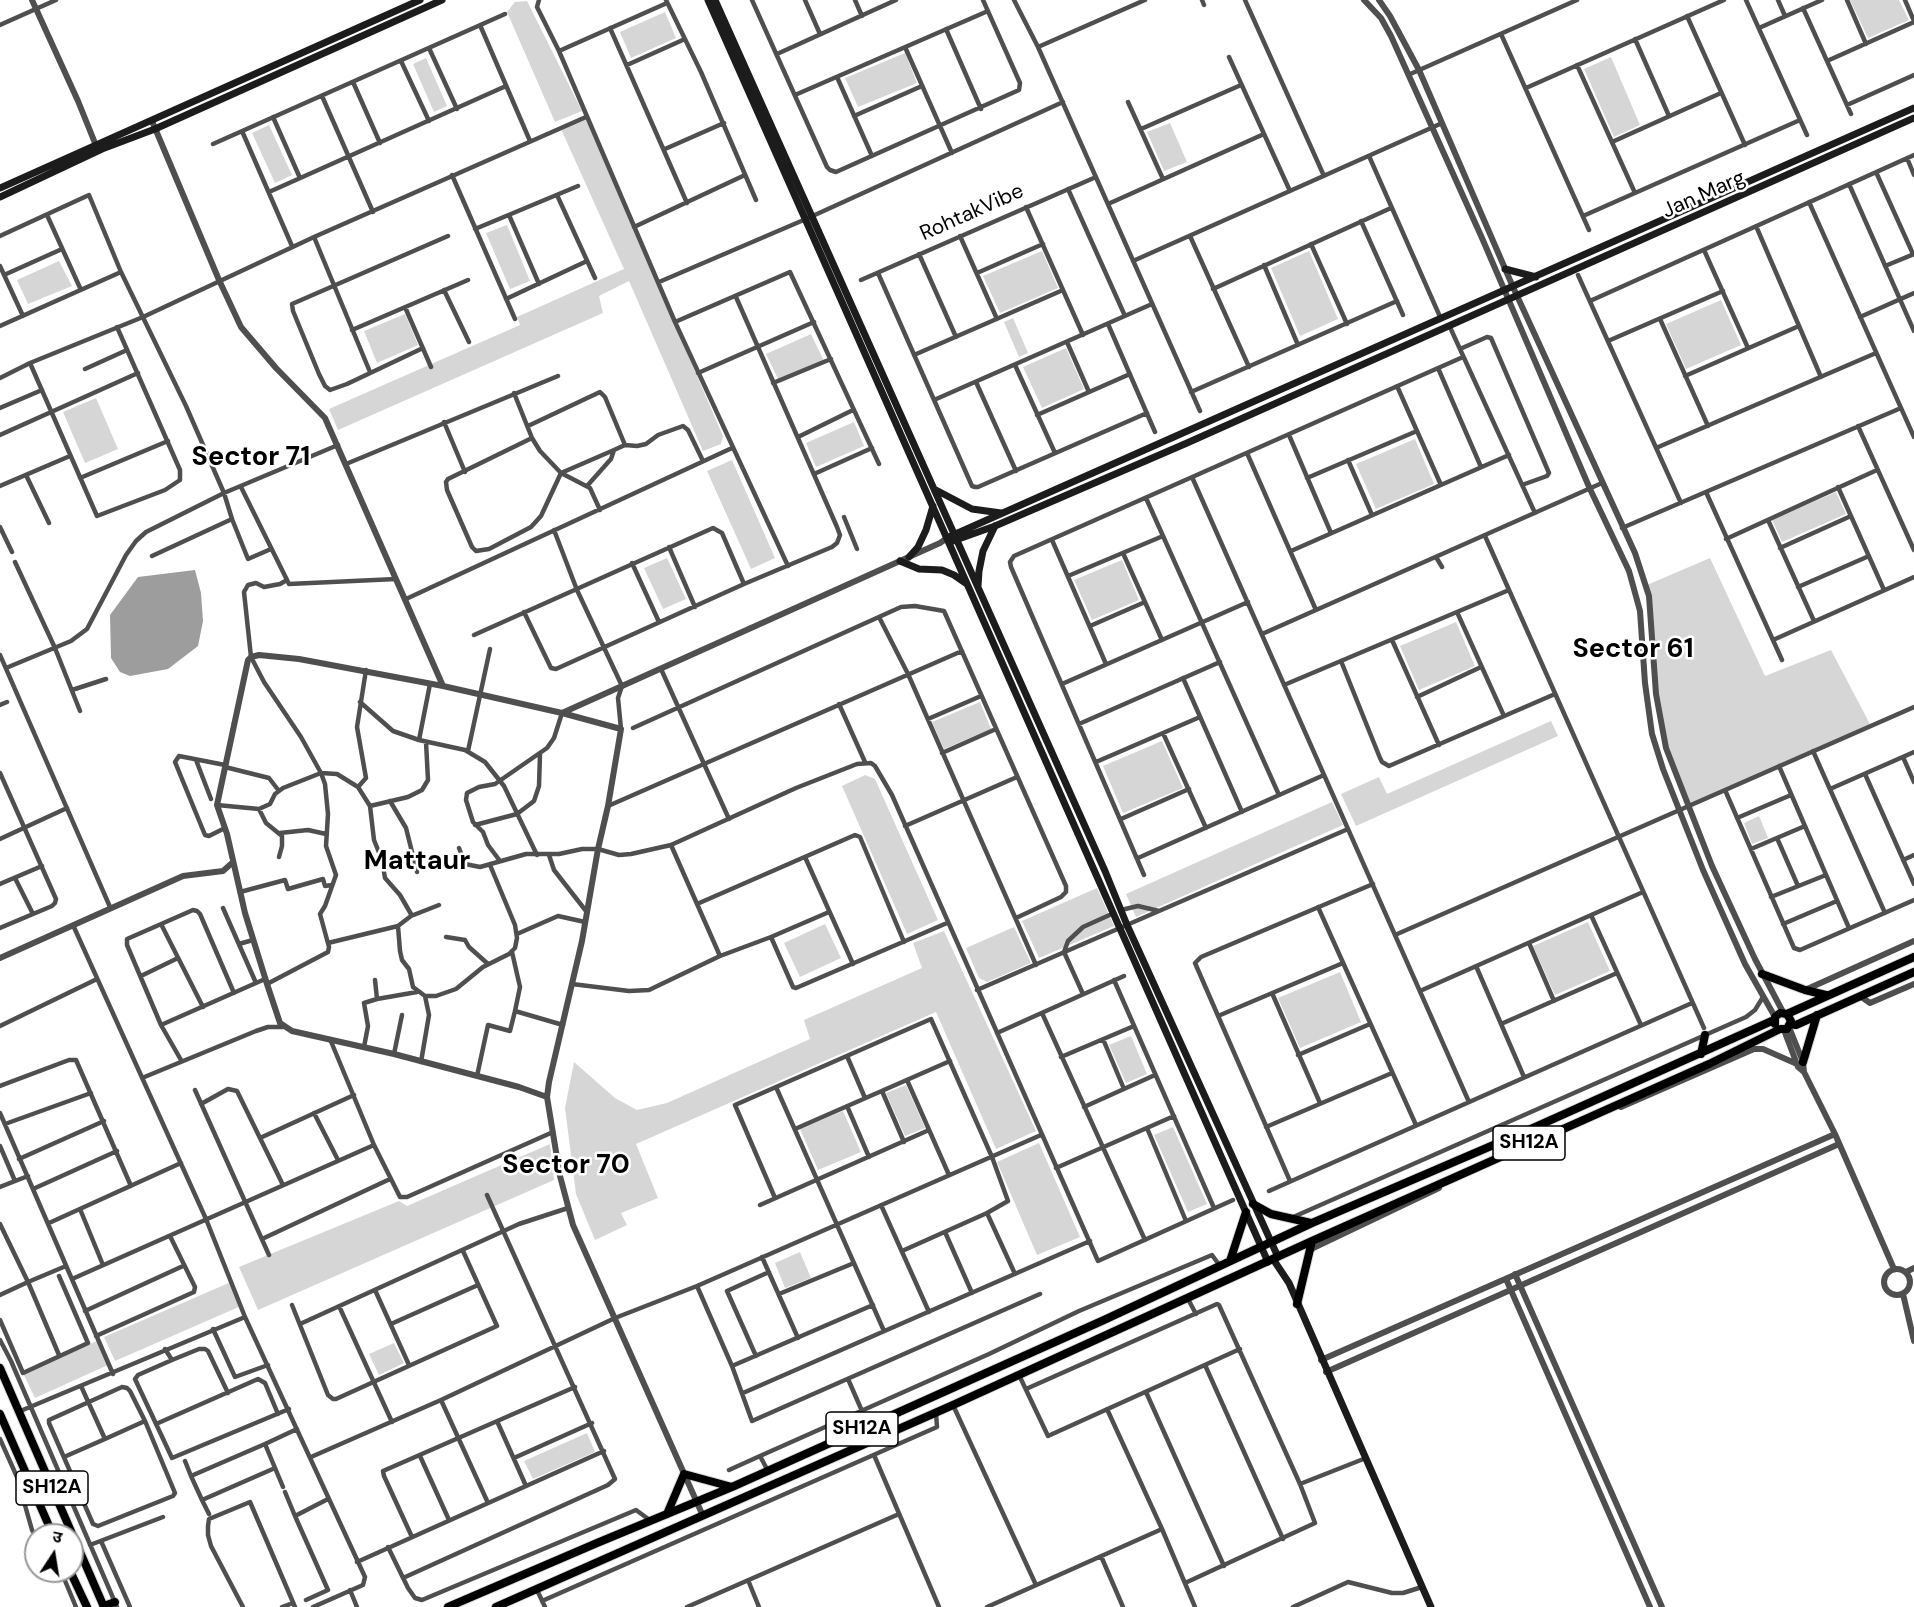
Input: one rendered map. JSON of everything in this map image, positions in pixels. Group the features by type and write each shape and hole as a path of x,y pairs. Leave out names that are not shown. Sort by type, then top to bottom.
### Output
{"main road":[{"path":"153,125 420,0"},
{"path":"0,188 153,125 442,0"},
{"path":"708,0 934,489 969,586 1117,912 1271,1242 1273,1259"},
{"path":"715,0 933,506 978,588 1117,912"},
{"path":"952,538 1914,108"},
{"name":"Jan Marg","path":"952,538 995,526 1187,443 1914,118"},
{"path":"0,197 97,148"},
{"path":"1505,269 1536,277"},
{"path":"934,489 972,509 1006,512"},
{"path":"909,557 918,547 926,530 933,506"},
{"path":"978,588 978,571 983,551 995,526"},
{"path":"900,561 919,569 948,572 969,586"},
{"path":"1124,926 1261,1246 1273,1259 1288,1283 1431,1607"},
{"path":"1785,1013 1791,1018 1786,1028 1776,1027 1774,1019 1785,1013 1914,957"},
{"name":"SH12A","path":"496,1607 1019,1376 1312,1241 1711,1066 1786,1028 1914,972"},
{"path":"1762,974 1826,996"},
{"path":"1800,1063 1817,1015"},
{"name":"SH12A","path":"448,1607 732,1487 1104,1320 1312,1223 1701,1054 1774,1019"},
{"path":"1701,1054 1704,1031"},
{"path":"1253,1204 1271,1214 1312,1223"},
{"path":"1230,1261 1246,1212"},
{"path":"1340,1229 1350,1231"},
{"path":"1297,1304 1312,1241"},
{"name":"SH12A","path":"0,1368 104,1607"},
{"name":"SH12A","path":"0,1414 3,1426 47,1523"},
{"path":"667,1514 684,1474 732,1487"},
{"path":"76,1583 87,1607"},
{"path":"104,1607 116,1605"}],"street":[{"path":"32,0 97,148"},
{"path":"0,25 56,0"},
{"path":"539,0 537,7 559,51 675,322 788,566"},
{"path":"752,0 830,170 836,172 1017,92 1020,87 983,0"},
{"path":"805,0 820,34"},
{"path":"855,0 862,16"},
{"path":"777,54 896,0"},
{"path":"1014,0 1063,102 1200,411"},
{"path":"1038,47 1145,0"},
{"path":"1245,0 1324,176"},
{"path":"1364,0 1381,18 1391,36 1635,587 1640,611 1645,682 1652,734 1679,810 1708,881 1745,964 1774,1019"},
{"path":"1379,0 1419,70 1440,124 1516,295 1635,553 1647,585 1656,694 1666,748 1687,807 1721,888 1762,974 1785,1013"},
{"path":"1408,75 1576,0"},
{"path":"1526,88 1724,0"},
{"path":"1746,0 1807,135"},
{"path":"1778,0 1785,16"},
{"path":"1759,28 1822,0"},
{"path":"1847,0 1866,44"},
{"path":"1827,61 1914,22 1905,0"},
{"path":"559,51 666,2 724,123 756,200"},
{"path":"1803,8 1851,114"},
{"path":"795,95 988,11"},
{"path":"213,144 505,15"},
{"path":"1687,16 1744,145"},
{"path":"480,25 530,141"},
{"path":"610,28 687,203"},
{"path":"946,29 981,109"},
{"path":"1501,34 1589,230"},
{"path":"627,65 685,39"},
{"path":"1635,39 1670,116"},
{"path":"905,47 952,153"},
{"path":"429,48 457,109"},
{"path":"1229,57 1290,191"},
{"path":"400,62 429,122"},
{"path":"1577,65 1635,193"},
{"path":"1846,105 1914,75"},
{"path":"837,77 872,156"},
{"path":"353,82 380,143"},
{"path":"1141,129 1241,85"},
{"path":"269,192 506,86"},
{"path":"854,116 922,86"},
{"path":"1612,142 1721,93"},
{"path":"322,96 373,212"},
{"path":"659,282 810,217 1063,102"},
{"path":"1128,102 1163,179"},
{"path":"273,117 300,178"},
{"path":"0,378 30,363 143,317 292,246 586,117"},
{"path":"1583,216 1800,120"},
{"path":"664,149 724,123"},
{"path":"1133,261 1440,124"},
{"path":"153,125 241,327 276,368 325,418 443,686"},
{"path":"242,130 292,246"},
{"path":"1108,204 1264,134"},
{"path":"1590,301 1914,155"},
{"path":"1369,156 1441,319"},
{"path":"1907,158 1914,175"},
{"path":"1876,172 1914,254 1885,266"},
{"path":"452,175 515,319"},
{"path":"634,227 745,175"},
{"name":"RohtakVibe","path":"861,280 1096,177"},
{"path":"1849,184 1914,331"},
{"path":"475,229 578,186"},
{"path":"1068,189 1125,316"},
{"path":"0,236 89,195 121,272 173,377 224,493 248,559 271,549"},
{"path":"557,195 595,278"},
{"path":"1809,202 1914,436"},
{"path":"1026,207 1083,335"},
{"path":"1213,289 1391,208"},
{"path":"47,215 81,290"},
{"path":"508,216 539,284"},
{"path":"1361,221 1403,315"},
{"path":"1756,226 1821,376"},
{"path":"423,348 330,390 325,386 319,374 292,304 448,236"},
{"path":"960,236 997,319"},
{"path":"1190,236 1249,367"},
{"path":"314,237 370,372"},
{"path":"977,273 1043,244"},
{"path":"1311,244 1347,324"},
{"path":"4,275 62,249"},
{"path":"1704,250 1748,348"},
{"path":"919,254 956,337"},
{"path":"506,299 587,261"},
{"path":"1264,265 1298,345"},
{"path":"0,266 23,316"},
{"path":"0,326 121,272"},
{"path":"675,322 790,272 879,464"},
{"path":"878,273 972,486 978,487 1147,413"},
{"path":"1578,275 1681,503"},
{"path":"352,330 468,280"},
{"path":"444,290 469,342"},
{"path":"914,355 1063,290"},
{"path":"1608,341 1723,291"},
{"path":"1860,317 1914,293"},
{"path":"736,297 837,527 839,540"},
{"path":"1191,392 1397,301"},
{"path":"934,400 1152,304"},
{"path":"405,307 431,367"},
{"path":"1660,319 1708,426"},
{"path":"698,373 814,322"},
{"path":"1108,324 1155,432"},
{"path":"1449,325 1535,513"},
{"path":"1685,376 1799,326"},
{"path":"30,363 97,516 165,490 178,483 181,474 117,327"},
{"path":"1460,349 1487,337 1491,338 1549,473 1547,476 1522,485"},
{"path":"1067,342 1089,392"},
{"path":"85,369 127,350"},
{"path":"1656,448 1876,353"},
{"path":"1144,875 1010,562 1014,556 1463,357"},
{"path":"772,383 831,359"},
{"path":"1015,364 1055,453"},
{"path":"1438,368 1481,467"},
{"path":"0,435 138,373"},
{"path":"1037,415 1130,374"},
{"path":"346,464 558,376"},
{"path":"976,382 1016,471"},
{"path":"1397,386 1441,485"},
{"path":"0,408 42,390"},
{"path":"528,426 600,392 605,397 625,445"},
{"path":"514,393 532,438 544,456 561,473 587,486 595,495 600,510"},
{"path":"1622,528 1900,408"},
{"path":"798,437 853,410"},
{"path":"444,422 465,472"},
{"path":"532,438 448,479 446,486 472,547 476,551 489,549 536,523 561,473 625,445 642,446 658,435 683,426 688,430 703,462"},
{"path":"1858,426 1914,550"},
{"path":"1307,478 1417,431"},
{"path":"1289,435 1331,533"},
{"path":"80,478 168,441"},
{"path":"6,668 80,636 87,629 126,555 146,532 224,493 338,445"},
{"path":"406,599 732,448"},
{"path":"814,474 872,448"},
{"path":"587,486 611,459 614,450"},
{"path":"1247,453 1316,610"},
{"path":"1291,551 1509,455"},
{"path":"0,486 70,456"},
{"path":"1348,460 1372,515"},
{"path":"1726,539 1877,470"},
{"path":"26,475 49,523"},
{"path":"1192,477 1469,1102"},
{"path":"1262,633 1602,483"},
{"path":"241,487 289,584 396,579"},
{"path":"1838,487 1884,590"},
{"path":"1706,492 1782,660"},
{"path":"1146,498 1279,795"},
{"path":"1780,548 1851,516"},
{"path":"844,517 857,549"},
{"path":"152,556 232,519"},
{"path":"1768,520 1814,621"},
{"path":"0,527 12,552"},
{"path":"474,635 713,528 720,530 727,541 744,584"},
{"path":"554,530 577,590 622,686 618,698 621,729 608,806 573,984 547,1098 558,1162 573,1225 703,1516"},
{"path":"524,612 554,669 832,547 839,540 852,535"},
{"path":"1068,576 1163,536"},
{"path":"1485,536 1704,1031"},
{"path":"500,861 488,845 483,832 475,825 466,800 467,793 472,789 492,786 540,754 551,744 562,713 952,538"},
{"path":"1052,540 1106,664"},
{"path":"669,546 695,607"},
{"path":"1123,553 1162,640"},
{"path":"1798,587 1869,556"},
{"path":"1437,557 1442,567"},
{"path":"15,562 55,648 80,711"},
{"path":"632,563 659,622"},
{"path":"1773,640 1914,577"},
{"path":"161,1025 256,983 266,982 330,950 320,914 336,875 326,846 325,784 306,744 264,682 251,657 244,592 248,585 256,583 264,587 287,580"},
{"path":"1284,685 1509,590"},
{"path":"1089,626 1145,602"},
{"path":"1062,684 1248,602"},
{"path":"633,728 907,606 944,611 1066,886 1066,892 1061,897 1016,918"},
{"path":"1457,612 1504,716"},
{"path":"879,617 908,674 1036,964"},
{"path":"1643,638 1653,638"},
{"path":"1392,640 1439,745"},
{"path":"468,751 490,649"},
{"path":"608,806 962,651"},
{"path":"0,655 110,908"},
{"path":"284,1027 280,1023 253,940 218,805 248,660 251,657 259,655 281,657 366,670 562,713 621,729"},
{"path":"1341,661 1382,762 1389,766 1555,694"},
{"path":"1079,724 1220,662"},
{"path":"1417,697 1481,667"},
{"path":"661,669 729,819"},
{"path":"358,787 366,778 364,758 357,734 366,670"},
{"path":"1184,678 1242,812"},
{"path":"72,690 106,679"},
{"path":"419,740 430,684"},
{"path":"927,719 981,696"},
{"path":"0,705 7,702"},
{"path":"360,702 399,734 468,751 484,762 501,781 537,855"},
{"path":"839,705 865,762"},
{"path":"1395,935 1914,707"},
{"path":"1096,762 1200,717"},
{"path":"942,753 996,729"},
{"path":"1163,733 1206,828"},
{"path":"370,807 413,795 422,790 427,784 426,742"},
{"path":"1813,751 1885,913"},
{"path":"1830,789 1914,752"},
{"path":"475,825 517,814 534,801 538,791 540,754"},
{"path":"225,828 209,836 205,835 175,762 179,756 269,778 279,791"},
{"path":"1903,757 1914,782"},
{"path":"196,760 212,799"},
{"path":"459,848 465,864 480,867 526,854 549,855 577,849 598,849 619,855 672,845 796,788 865,762 875,766 892,795 1098,1262 1233,1200"},
{"path":"1779,766 1849,928"},
{"path":"0,773 56,899 56,903 0,928"},
{"path":"218,805 259,809 270,804 279,791 321,773 337,774 358,787 370,807 374,840 382,860 385,878 403,900 411,916"},
{"path":"1138,858 1324,774"},
{"path":"1865,774 1914,884"},
{"path":"905,826 1017,777"},
{"path":"0,789 6,787"},
{"path":"1121,819 1188,789"},
{"path":"1725,790 1792,945 1797,950 1914,900"},
{"path":"1737,818 1791,795"},
{"path":"390,801 406,828 417,872"},
{"path":"0,839 68,808"},
{"path":"259,809 266,823 280,833 283,843 279,857"},
{"path":"1751,849 1805,826"},
{"path":"977,990 1348,829"},
{"path":"280,833 308,830 326,834"},
{"path":"698,904 855,835 858,836 904,942"},
{"path":"1777,838 1798,886"},
{"path":"672,845 720,956"},
{"path":"549,855 550,863 556,873 586,911"},
{"path":"1903,860 1914,855"},
{"path":"804,857 853,964"},
{"path":"0,958 183,876 223,871 232,863"},
{"path":"398,926 401,956 408,969 413,987 425,996 436,996 456,989 488,964 512,952 517,945 517,934 490,865"},
{"path":"0,884 42,866"},
{"path":"1771,897 1826,875"},
{"path":"15,878 33,914"},
{"path":"240,892 285,880 288,889 322,879 325,886 332,885"},
{"path":"1290,1181 1196,968 1197,960 1373,884"},
{"path":"1420,991 1643,892"},
{"path":"1783,924 1837,901"},
{"path":"328,943 398,926 411,916 439,905"},
{"path":"1083,994 1064,952 1068,941 1083,927 1117,912 1137,906 1159,911"},
{"path":"1318,907 1416,1125"},
{"path":"223,908 256,983"},
{"path":"181,1060 161,1025 127,945 127,939 193,910 200,914 234,993"},
{"path":"573,984 643,991 720,956 829,912"},
{"path":"1592,915 1641,1025"},
{"path":"517,934 558,916 585,922"},
{"path":"771,937 795,988 947,923"},
{"path":"162,924 203,1007"},
{"path":"73,925 206,1219 245,1317 365,1577 363,1585 313,1607"},
{"path":"447,938 465,940 469,947 488,964"},
{"path":"239,944 253,940"},
{"path":"1805,990 1914,941"},
{"path":"1528,943 1554,1001"},
{"path":"477,1076 488,1024 510,1031 520,987 512,952"},
{"path":"141,976 178,958"},
{"path":"1218,1016 1343,963"},
{"path":"1476,966 1524,1077"},
{"path":"1501,1024 1617,973"},
{"path":"997,1033 1124,976"},
{"path":"0,1026 97,979"},
{"path":"375,980 377,999"},
{"path":"1114,980 1214,1208"},
{"path":"1860,996 1870,1003 1914,984"},
{"path":"364,1047 368,1026 364,1003 417,992"},
{"path":"1272,993 1320,1103"},
{"path":"421,1062 429,1015 425,996"},
{"path":"1289,1219 1704,1031 1751,1013 1763,998"},
{"path":"1269,1191 1692,1002"},
{"path":"515,1011 563,1025"},
{"path":"1042,1013 1145,1240"},
{"path":"394,1054 402,1015"},
{"path":"775,1198 734,1106 931,1019 1009,1199 1008,1203 902,1251"},
{"path":"1298,1054 1370,1024"},
{"path":"1061,1057 1134,1026"},
{"path":"142,1078 256,1030 284,1027 519,1087 547,1098"},
{"path":"1786,1028 1894,1269"},
{"path":"330,1039 374,1145 400,1197 407,1197 554,1131"},
{"path":"1103,1039 1124,1089"},
{"path":"1309,1250 1471,1173 1711,1066 1758,1048 1800,1063"},
{"path":"847,1056 866,1098"},
{"path":"0,1086 74,1059 78,1063 131,1186"},
{"path":"795,1129 950,1061"},
{"path":"1266,1127 1392,1073"},
{"path":"1084,1107 1155,1075"},
{"path":"907,1080 949,1175"},
{"path":"776,1087 885,1332"},
{"path":"201,1104 228,1089 237,1091 283,1185"},
{"path":"195,1090 269,1255"},
{"path":"882,1091 904,1142"},
{"path":"5,1124 91,1093"},
{"path":"260,1138 354,1095"},
{"path":"847,1106 870,1157"},
{"path":"0,1113 113,1374"},
{"path":"314,1113 338,1160"},
{"path":"1056,1168 1174,1116"},
{"path":"19,1159 104,1121"},
{"path":"1147,1128 1186,1221"},
{"path":"760,1205 929,1131"},
{"path":"1321,1360 1835,1134"},
{"path":"311,1457 441,1400 615,1318 697,1286 1041,1135"},
{"path":"1326,1372 1839,1144"},
{"path":"72,1279 374,1145"},
{"path":"0,1146 15,1181"},
{"path":"33,1189 117,1150"},
{"path":"49,1223 181,1164"},
{"path":"0,1187 28,1176"},
{"path":"262,1239 390,1179"},
{"path":"403,1578 614,1481 615,1476 592,1423 555,1347 487,1195"},
{"path":"881,1205 929,1312"},
{"path":"300,1324 519,1224 568,1208"},
{"path":"80,1209 103,1265"},
{"path":"987,1213 1015,1274"},
{"path":"1634,1222 1641,1232"},
{"path":"0,1224 59,1355"},
{"path":"945,1232 972,1293"},
{"path":"96,1336 194,1292 195,1287 170,1236"},
{"path":"743,1393 1090,1241"},
{"path":"292,1305 330,1397 336,1399 497,1326 463,1251"},
{"path":"729,1470 1087,1308 1212,1255 1220,1266"},
{"path":"762,1257 798,1338"},
{"path":"779,1294 854,1263"},
{"path":"0,1295 66,1266"},
{"path":"85,1311 183,1266"},
{"path":"1906,1272 1914,1268"},
{"path":"1894,1269 1906,1272 1912,1282 1903,1294 1892,1294 1884,1285 1887,1273 1894,1269"},
{"path":"756,1356 727,1291 769,1272"},
{"path":"1515,1274 1662,1607"},
{"path":"0,1320 23,1373 88,1343 59,1276"},
{"path":"1506,1279 1650,1607"},
{"path":"391,1324 478,1285"},
{"path":"697,1286 732,1366 752,1421 1040,1294"},
{"path":"375,1290 410,1365"},
{"path":"1903,1294 1914,1341"},
{"path":"1188,1299 1196,1314"},
{"path":"1026,1389 1219,1304 1300,1484 1315,1523 1185,1583"},
{"path":"732,1366 873,1305"},
{"path":"339,1306 392,1422"},
{"path":"18,1412 245,1317"},
{"path":"213,1329 235,1377 268,1365"},
{"path":"0,1340 116,1605"},
{"path":"165,1349 171,1360"},
{"path":"228,1393 205,1349 199,1349 171,1360 138,1375 135,1379 172,1458 289,1410"},
{"path":"1019,1376 1047,1436 1240,1349"},
{"path":"1205,1365 1283,1539"},
{"path":"156,1424 260,1379 265,1383 278,1414"},
{"path":"848,1379 862,1411"},
{"path":"81,1386 105,1439"},
{"path":"122,1387 127,1388 145,1421 174,1490 173,1496 98,1527 93,1524 49,1420 122,1387"},
{"path":"412,1537 382,1473 385,1470 575,1387"},
{"path":"1146,1392 1224,1566"},
{"path":"441,1400 488,1503"},
{"path":"953,1405 1036,1585"},
{"path":"1107,1409 1195,1607"},
{"path":"1565,1414 1575,1409"},
{"path":"542,1601 937,1427 936,1413"},
{"path":"64,1457 145,1421"},
{"path":"497,1421 526,1486"},
{"path":"514,1458 592,1423"},
{"path":"191,1476 297,1429"},
{"path":"0,1439 17,1477 30,1523"},
{"path":"265,1443 328,1590 306,1600"},
{"path":"357,1562 604,1451"},
{"path":"874,1455 939,1607"},
{"path":"420,1456 449,1520"},
{"path":"760,1456 768,1471"},
{"path":"1300,1484 1366,1458"},
{"path":"185,1461 209,1514"},
{"path":"202,1500 275,1468"},
{"path":"1597,1486 1607,1482"},
{"path":"295,1516 328,1499"},
{"path":"243,1607 211,1546 208,1526 209,1519 250,1502 294,1605 282,1607"},
{"path":"388,1547 415,1598 422,1600 636,1510 651,1521"},
{"path":"687,1607 899,1514"},
{"path":"90,1545 163,1517"},
{"path":"987,1607 1162,1529"},
{"path":"101,1541 130,1607"},
{"path":"94,1554 105,1549"},
{"path":"1101,1556 1123,1607"},
{"path":"748,1580 759,1607"},
{"path":"1293,1607 1348,1582 1392,1593 1404,1593 1422,1587"},
{"path":"66,1583 76,1607"},
{"path":"350,1590 357,1607"},
{"path":"537,1590 546,1607"}],"shaded area":[{"path":"1850,0 1899,0 1909,20 1868,38"},
{"path":"527,1 582,111 555,122 507,12 515,2"},
{"path":"665,12 676,38 631,58 620,32"},
{"path":"905,53 917,83 858,107 845,78"},
{"path":"1611,57 1640,125 1614,137 1584,69"},
{"path":"426,58 447,106 434,112 413,64"},
{"path":"586,119 723,436 721,444 703,451 629,281 599,296 603,313 338,430 329,409 520,325 517,317 624,269 561,129"},
{"path":"1170,123 1187,162 1164,171 1147,132"},
{"path":"269,125 292,175 275,183 252,133"},
{"path":"507,225 530,281 510,289 486,233"},
{"path":"1042,251 1058,288 1000,313 983,276"},
{"path":"1309,251 1338,319 1300,336 1271,268"},
{"path":"59,261 72,286 28,304 17,280"},
{"path":"1721,300 1741,345 1686,369 1666,324"},
{"path":"405,314 418,345 377,363 364,331"},
{"path":"1013,318 1028,353 1019,357 1004,322"},
{"path":"811,334 825,363 780,383 766,354"},
{"path":"1066,348 1084,389 1042,408 1023,367"},
{"path":"96,398 118,449 85,463 63,412"},
{"path":"854,422 864,446 816,467 806,443"},
{"path":"1415,439 1434,484 1376,509 1356,464"},
{"path":"732,460 775,558 751,569 707,471"},
{"path":"1836,492 1846,514 1782,542 1772,520"},
{"path":"667,558 686,599 663,609 644,568"},
{"path":"1710,558 1765,676 1831,650 1871,726 1687,807 1666,748 1656,694 1647,585"},
{"path":"1122,560 1139,600 1092,620 1074,580"},
{"path":"195,570 201,593 203,621 198,646 168,669 130,676 120,672 111,658 110,615 138,577"},
{"path":"1456,622 1475,666 1419,690 1400,646"},
{"path":"980,702 991,729 944,749 932,722"},
{"path":"1551,721 1558,736 1356,826 1341,794 1379,777 1387,794"},
{"path":"1162,741 1183,788 1123,813 1103,766"},
{"path":"865,775 875,779 938,920 907,934 842,786"},
{"path":"1332,802 1343,825 1136,917 1126,894"},
{"path":"1759,816 1768,838 1752,844 1744,823"},
{"path":"1097,888 1114,926 1039,958 1022,921"},
{"path":"1588,922 1610,971 1555,995 1533,946"},
{"path":"825,924 841,958 800,977 784,943"},
{"path":"1014,927 1031,963 987,982 979,978 966,948"},
{"path":"944,931 1036,1131 996,1149 936,1012 636,1144 658,1198 621,1213 627,1225 595,1240 576,1194 565,1108 574,1062 615,1098 637,1110 667,1103 810,1039 804,1020 922,968 913,943"},
{"path":"1340,972 1361,1022 1300,1048 1278,998"},
{"path":"1131,1036 1147,1074 1126,1083 1109,1045"},
{"path":"906,1085 925,1128 905,1136 886,1093"},
{"path":"843,1111 861,1152 818,1170 800,1129"},
{"path":"1173,1127 1207,1204 1188,1212 1154,1135"},
{"path":"1039,1143 1080,1237 1037,1255 997,1162"},
{"path":"550,1144 554,1180 258,1310 239,1267 399,1201 407,1206"},
{"path":"800,1252 811,1278 785,1288 775,1263"},
{"path":"231,1282 241,1306 115,1361 104,1337"},
{"path":"97,1341 108,1365 35,1398 23,1373"},
{"path":"394,1343 404,1363 379,1375 369,1354"},
{"path":"587,1433 595,1452 533,1479 524,1461"}],"district":[{"name":"Sector 71","path":"251,458"},
{"name":"Sector 61","path":"1633,650"},
{"name":"Mattaur","path":"417,862"},
{"name":"Sector 70","path":"566,1166"}]}
